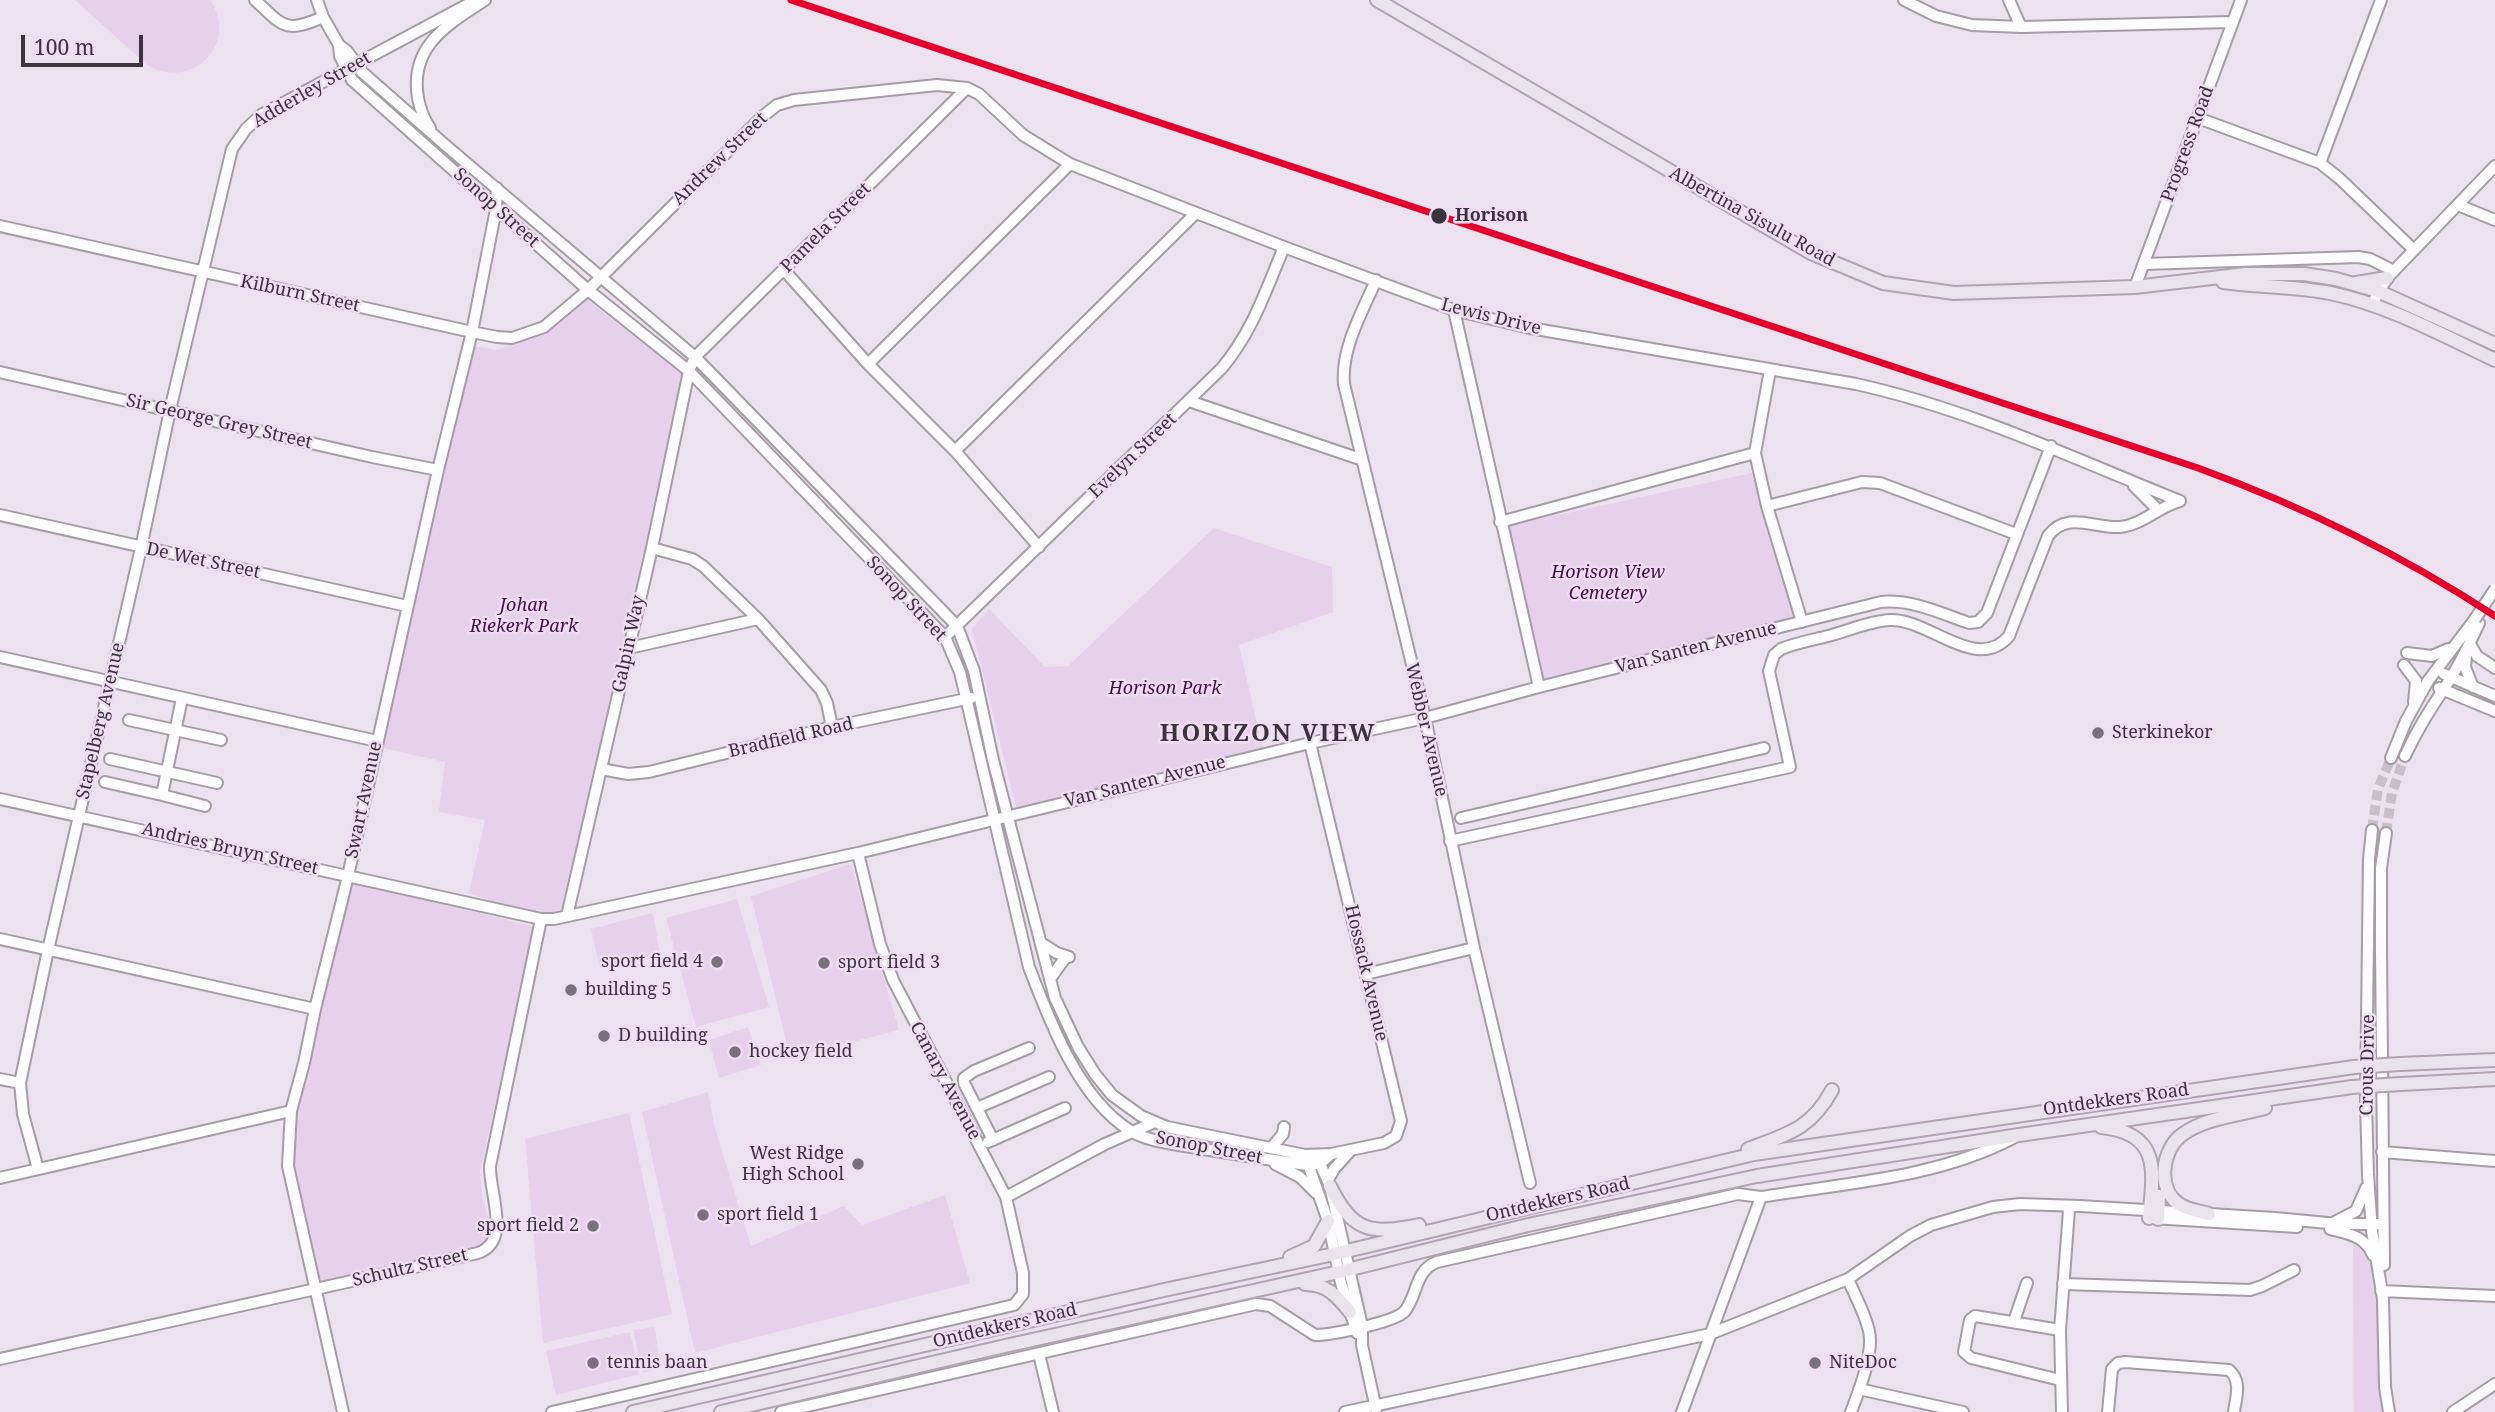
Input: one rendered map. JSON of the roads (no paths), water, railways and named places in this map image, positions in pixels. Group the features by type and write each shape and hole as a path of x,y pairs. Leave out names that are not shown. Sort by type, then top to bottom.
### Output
{"main road":[{"name":"Albertina Sisulu Road","path":"1377,0 1811,253 1883,283 1954,293 2135,287 2246,274 2304,274 2378,291 2495,344"},
{"path":"2352,284 2390,275"},
{"name":"Albertina Sisulu Road","path":"2210,280 2246,286 2301,288 2372,304 2495,360"},
{"name":"Ontdekkers Road","path":"633,1412 1034,1319 1339,1253 1754,1154 2354,1067 2495,1060"},
{"name":"Ontdekkers Road","path":"721,1412 1344,1271 1528,1225 1757,1176 2352,1087 2495,1079"},
{"path":"1719,1162 1806,1124 1821,1110 1832,1090"},
{"path":"2154,1215 2161,1161 2168,1147 2180,1135 2207,1123 2319,1094"},
{"path":"2087,1126 2128,1134 2147,1149 2153,1175 2154,1215"},
{"path":"2180,1135 2165,1166 2166,1190 2182,1206 2209,1214"},
{"path":"1329,1183 1348,1216 1356,1224 1371,1230 1390,1231 1469,1217 1497,1215"},
{"path":"1260,1269 1310,1249 1328,1222"},
{"path":"1267,1287 1317,1284 1332,1292 1350,1311"}],"street":[{"path":"255,0 281,23 291,27 306,25 323,17"},
{"path":"317,0 339,45 347,51 350,66"},
{"name":"Adderley Street","path":"202,273 226,169 238,138 261,115 476,0"},
{"path":"443,144 422,114 416,80 418,70 428,45 435,36 448,24 485,0"},
{"path":"1904,0 1936,16 1959,23 2021,27 2232,22"},
{"path":"2010,0 2021,27"},
{"name":"Progress Road","path":"2135,287 2241,0"},
{"path":"2320,163 2381,0"},
{"name":"Sonop Street","path":"350,66 695,357 957,626 974,671 1055,998 1078,1047 1112,1095 1125,1106 1167,1127 1272,1147 1312,1159"},
{"name":"Sonop Street","path":"350,66 352,80 588,290 689,371 945,637 960,672 993,819 1034,981 1068,1056 1109,1115 1132,1132 1166,1142 1259,1159 1312,1159"},
{"name":"Andrew Street","path":"588,290 777,105 794,100 937,85 967,88"},
{"name":"Lewis Drive","path":"967,88 979,94 1029,139 1070,164 1454,310 1530,328 1887,391 1967,415 2051,446 2123,478"},
{"name":"Pamela Street","path":"689,371 695,357 967,88"},
{"path":"2198,118 2320,163 2413,250"},
{"path":"868,364 1070,164"},
{"path":"2372,304 2390,275 2495,166"},
{"name":"Swart Avenue","path":"343,1412 288,1166 291,1111 348,876 438,470 472,332 496,209 497,188"},
{"path":"2458,205 2495,220"},
{"path":"955,451 1196,213"},
{"name":"Kilburn Street","path":"0,226 497,337 512,338 544,327 588,290"},
{"name":"Evelyn Street","path":"945,637 1228,360 1243,340 1284,247"},
{"path":"2144,264 2350,257 2370,260 2390,275"},
{"path":"784,270 868,364 955,451 1039,547"},
{"name":"Stapelberg Avenue","path":"38,1169 23,1114 20,1083 202,273"},
{"name":"Webber Avenue","path":"1376,280 1352,335 1343,373 1360,459 1424,718 1474,948 1530,1183"},
{"path":"1454,310 1539,687"},
{"path":"1769,370 1755,453 1767,506 1802,622"},
{"name":"Galpin Way","path":"567,916 652,548 689,371"},
{"name":"Sir George Grey Street","path":"0,372 438,470"},
{"path":"1189,401 1360,459"},
{"path":"1767,506 1862,482 1880,483 2016,534 2051,446"},
{"path":"1500,522 1755,453"},
{"path":"1450,841 1790,767 1769,671 1770,662 1781,649 1867,624 1892,620 1911,624 1975,649 1990,649 2009,636 2052,531 2068,522 2126,526 2137,523 2157,509 2179,501 2123,478"},
{"path":"2123,478 2145,495 2157,509"},
{"name":"De Wet Street","path":"0,515 407,606"},
{"name":"Van Santen Avenue","path":"541,919 567,916 858,853 1310,743 1424,718 1881,602 1910,602 1969,623 1978,622 1987,613 2016,534"},
{"path":"652,548 692,559 703,566 758,620 821,690 832,727"},
{"path":"2473,687 2465,667 2477,621 2495,589"},
{"path":"2391,758 2435,670 2495,598"},
{"path":"629,648 758,620"},
{"path":"2472,640 2477,656 2495,668"},
{"path":"2405,756 2430,706 2443,690 2472,640"},
{"path":"2407,653 2432,656 2458,641"},
{"path":"0,657 377,741"},
{"path":"2404,664 2416,681 2414,708"},
{"path":"2435,670 2495,696"},
{"path":"2428,681 2471,703"},
{"name":"Bradfield Road","path":"601,769 628,774 649,772 832,727 965,701 980,695"},
{"path":"162,795 183,698"},
{"path":"2430,706 2445,700 2494,707"},
{"path":"129,720 221,740"},
{"name":"Hossack Avenue","path":"1310,743 1401,1121 1399,1132 1391,1140 1312,1159"},
{"path":"1461,818 1763,748"},
{"path":"1759,775 1777,762 1786,751"},
{"path":"110,759 217,783"},
{"path":"105,782 205,806"},
{"name":"Andries Bruyn Street","path":"0,799 541,919"},
{"path":"1526,803 1529,824"},
{"name":"Crous Drive","path":"2372,830 2369,859 2366,1102 2368,1175 2377,1227 2383,1294 2385,1387 2389,1412"},
{"name":"Crous Drive","path":"2383,1294 2377,1227 2382,1152 2381,868 2386,833"},
{"name":"Canary Avenue","path":"858,853 880,944 890,973 1006,1197 1025,1285 1023,1294 1013,1305"},
{"name":"Schultz Street","path":"0,1359 478,1253 492,1245 496,1239 497,1219 490,1183 490,1166 541,919"},
{"path":"0,939 314,1009"},
{"path":"1041,943 1067,958 1050,979"},
{"path":"1366,974 1474,948"},
{"path":"1027,959 1046,963 1034,981"},
{"path":"993,1140 964,1079 974,1071 1030,1048"},
{"path":"977,1108 1049,1077"},
{"path":"0,1079 20,1083"},
{"path":"1105,1144 1110,1135 1109,1115 1114,1106 1112,1095"},
{"path":"979,1146 1065,1108"},
{"path":"0,1178 291,1111"},
{"path":"1006,1197 1105,1144 1155,1122"},
{"path":"1272,1147 1283,1134 1284,1127"},
{"name":"Ontdekkers Road","path":"781,1412 1256,1304 1270,1306 1315,1335 1388,1321 1403,1313 1422,1272 1437,1262 1732,1195 1761,1196 1914,1172 1979,1154 2020,1135"},
{"path":"1329,1183 1334,1169 1351,1150"},
{"path":"2382,1152 2495,1161"},
{"path":"1259,1159 1283,1167 1300,1177 1320,1198"},
{"path":"1312,1159 1329,1183 1339,1253"},
{"path":"1312,1159 1320,1198 1344,1271 1376,1409"},
{"path":"2330,1226 2359,1206 2365,1193 2368,1175"},
{"path":"1682,1412 1761,1196"},
{"path":"1345,1412 1376,1409 1710,1334 1848,1279 1910,1236 1931,1225 2007,1205 2154,1215 2209,1214 2330,1226 2367,1242 2380,1274"},
{"path":"2056,1207 2069,1210 2377,1227"},
{"path":"2062,1412 2060,1330 2069,1210"},
{"path":"2063,1284 2250,1290 2294,1269"},
{"path":"1344,1271 1350,1311 1358,1327"},
{"path":"1848,1279 1867,1324 1870,1339 1852,1412"},
{"path":"2014,1321 2028,1283"},
{"path":"2383,1294 2495,1296"},
{"name":"Ontdekkers Road","path":"552,1412 1013,1305"},
{"path":"2060,1330 2014,1321 1973,1317 1969,1324 1964,1353 1971,1358 2060,1380"},
{"path":"1039,1354 1053,1412"},
{"path":"2108,1412 2112,1369 2118,1363 2125,1362 2229,1370 2237,1380 2234,1412"},
{"path":"2453,1412 2495,1384"},
{"path":"1859,1390 1963,1412"}],"tunnel":[{"path":"2386,833 2392,793 2405,756"},
{"path":"2372,830 2378,789 2391,758"}],"railway":[{"path":"791,0 2198,468 2351,533 2424,572 2495,616"}],"place":[{"name":"Horison","path":"1439,216"},
{"name":"Sterkinekor","path":"2098,733"},
{"name":"sport field 4","path":"717,962"},
{"name":"sport field 3","path":"824,963"},
{"name":"building 5","path":"571,990"},
{"name":"D building","path":"604,1036"},
{"name":"hockey field","path":"735,1052"},
{"name":"West Ridge High School","path":"858,1164"},
{"name":"sport field 1","path":"703,1215"},
{"name":"sport field 2","path":"593,1226"},
{"name":"tennis baan","path":"593,1363"},
{"name":"NiteDoc","path":"1815,1363"}],"district":[{"name":"HORIZON VIEW","path":"1268,734"}],"park label":[{"name":"Horison View Cemetery","path":"1608,583"},
{"name":"Johan Riekerk Park","path":"524,616"},
{"name":"Horison Park","path":"1165,689"}]}
